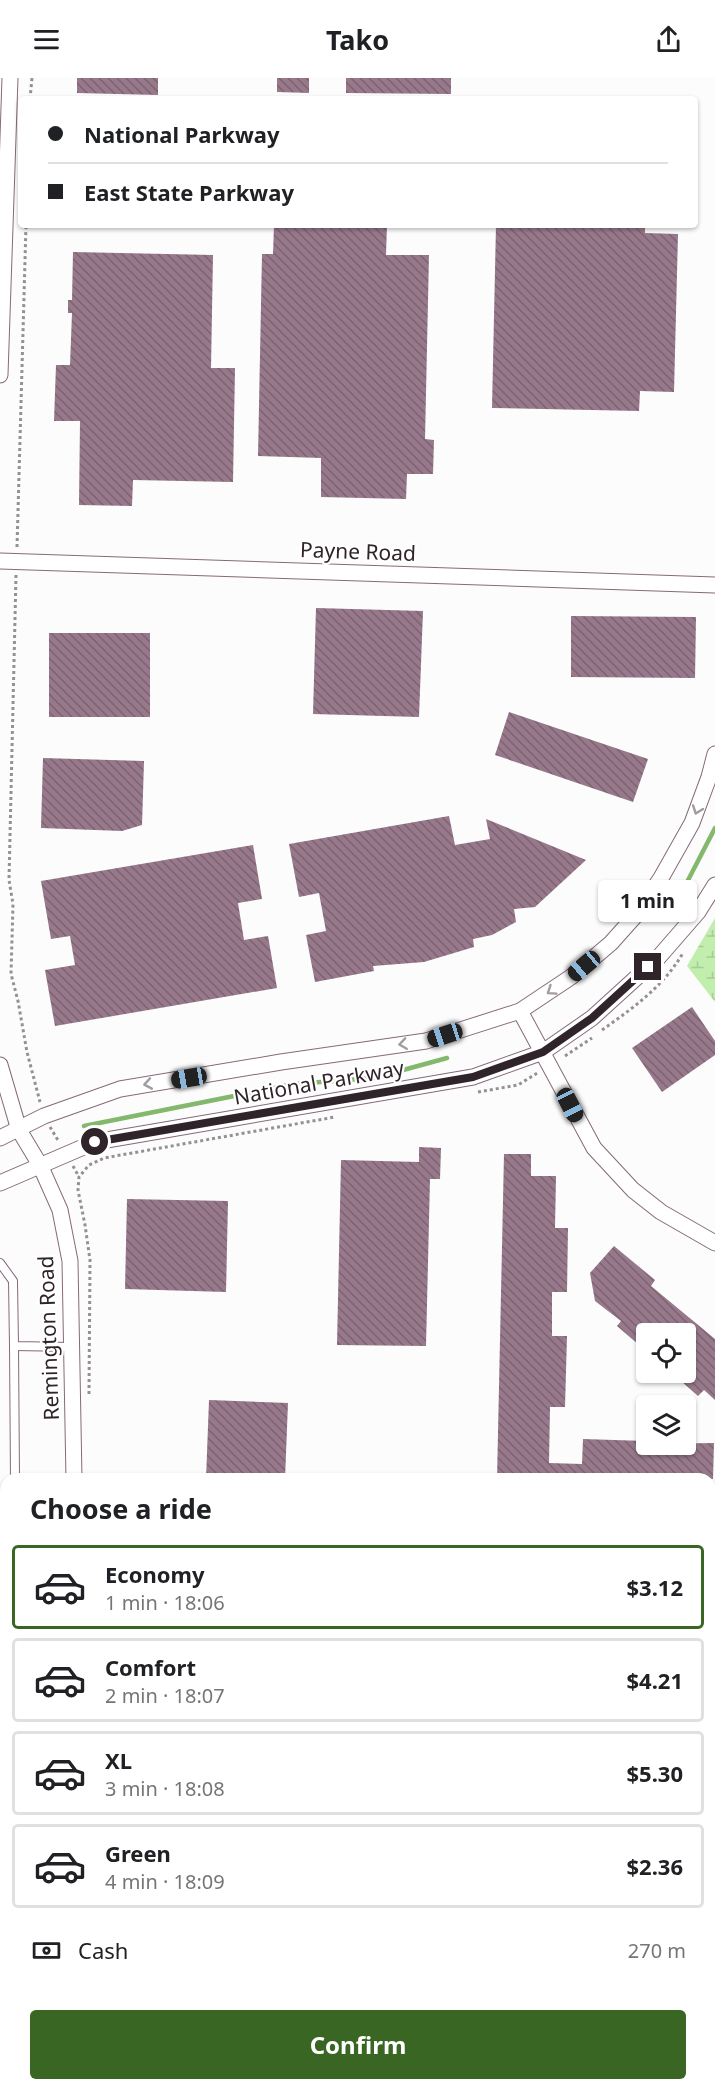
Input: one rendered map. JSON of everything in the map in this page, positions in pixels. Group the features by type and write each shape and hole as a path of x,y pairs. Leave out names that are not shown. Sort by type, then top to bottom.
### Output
{"street":[{"path":"0,375 10,78"},
{"name":"Payne Road","path":"0,561 715,585"},
{"name":"National Parkway","path":"0,1138 44,1116 120,1089 426,1041 520,1011 571,978 611,943 636,915 661,878 692,823 715,754"},
{"name":"National Parkway","path":"0,1183 95,1142 473,1077 543,1052 592,1018 658,958 698,912 715,885"},
{"path":"520,1011 594,1148 633,1190 661,1212 715,1243"},
{"name":"Remington Road","path":"0,1065 19,1130 40,1165 60,1210 70,1262 75,1473"}],"lane":[{"path":"0,1263 13,1281 15,1473"},
{"path":"14,1346 72,1347"}],"path":[{"path":"30,96 32,78"},
{"path":"26,228 9,880 13,904 11,975 27,1052 44,1116 79,1177"}],"green space":[{"path":"715,918 715,1002 687,966"}],"building":[{"path":"77,78 158,78 158,95 77,93"},
{"path":"277,78 309,78 309,93 277,92"},
{"path":"346,78 451,78 451,94 346,93"},
{"path":"274,228 387,228 386,255 429,255 425,439 434,440 433,474 407,474 406,499 321,497 321,458 258,456 262,254 273,254"},
{"path":"496,228 645,228 645,233 678,234 674,392 640,391 639,411 492,408"},
{"path":"73,252 213,255 211,368 235,368 233,482 133,480 132,506 79,505 80,421 54,421 56,365 70,365 72,313 68,313 68,300 72,300"},
{"path":"316,608 423,611 419,717 313,714"},
{"path":"571,616 696,617 695,678 571,677"},
{"path":"49,633 150,633 150,717 49,717"},
{"path":"509,712 648,759 633,802 495,755"},
{"path":"43,758 144,761 142,825 122,831 41,828"},
{"path":"449,816 455,845 490,839 486,819 586,860 535,907 514,909 516,922 492,935 473,939 474,947 424,962 373,966 374,971 315,982 306,935 326,931 319,893 299,897 289,844"},
{"path":"253,845 262,899 238,903 244,940 268,936 277,988 55,1026 45,970 75,965 70,936 51,939 41,881"},
{"path":"692,1007 715,1041 715,1055 662,1092 632,1048"},
{"path":"419,1147 441,1148 440,1179 430,1179 426,1346 337,1345 341,1160 419,1162"},
{"path":"504,1154 531,1154 531,1176 556,1176 555,1228 568,1228 567,1292 552,1292 552,1336 567,1336 565,1407 550,1407 549,1463 582,1464 583,1439 636,1441 636,1455 696,1455 696,1443 714,1443 713,1473 497,1473"},
{"path":"127,1199 228,1201 226,1292 125,1289"},
{"path":"614,1246 655,1280 651,1286 696,1323 636,1323 636,1342 617,1326 621,1321 595,1301 590,1273"},
{"path":"696,1323 715,1339 715,1400 704,1390 698,1396 683,1383 696,1383"},
{"path":"209,1400 288,1403 285,1473 206,1473"}],"waterway":[{"path":"685,886 715,828"},
{"path":"84,1126 294,1084 374,1078 447,1058"}],"route":[{"path":"95,1142 473,1077 543,1052 592,1018 648,967"}]}
